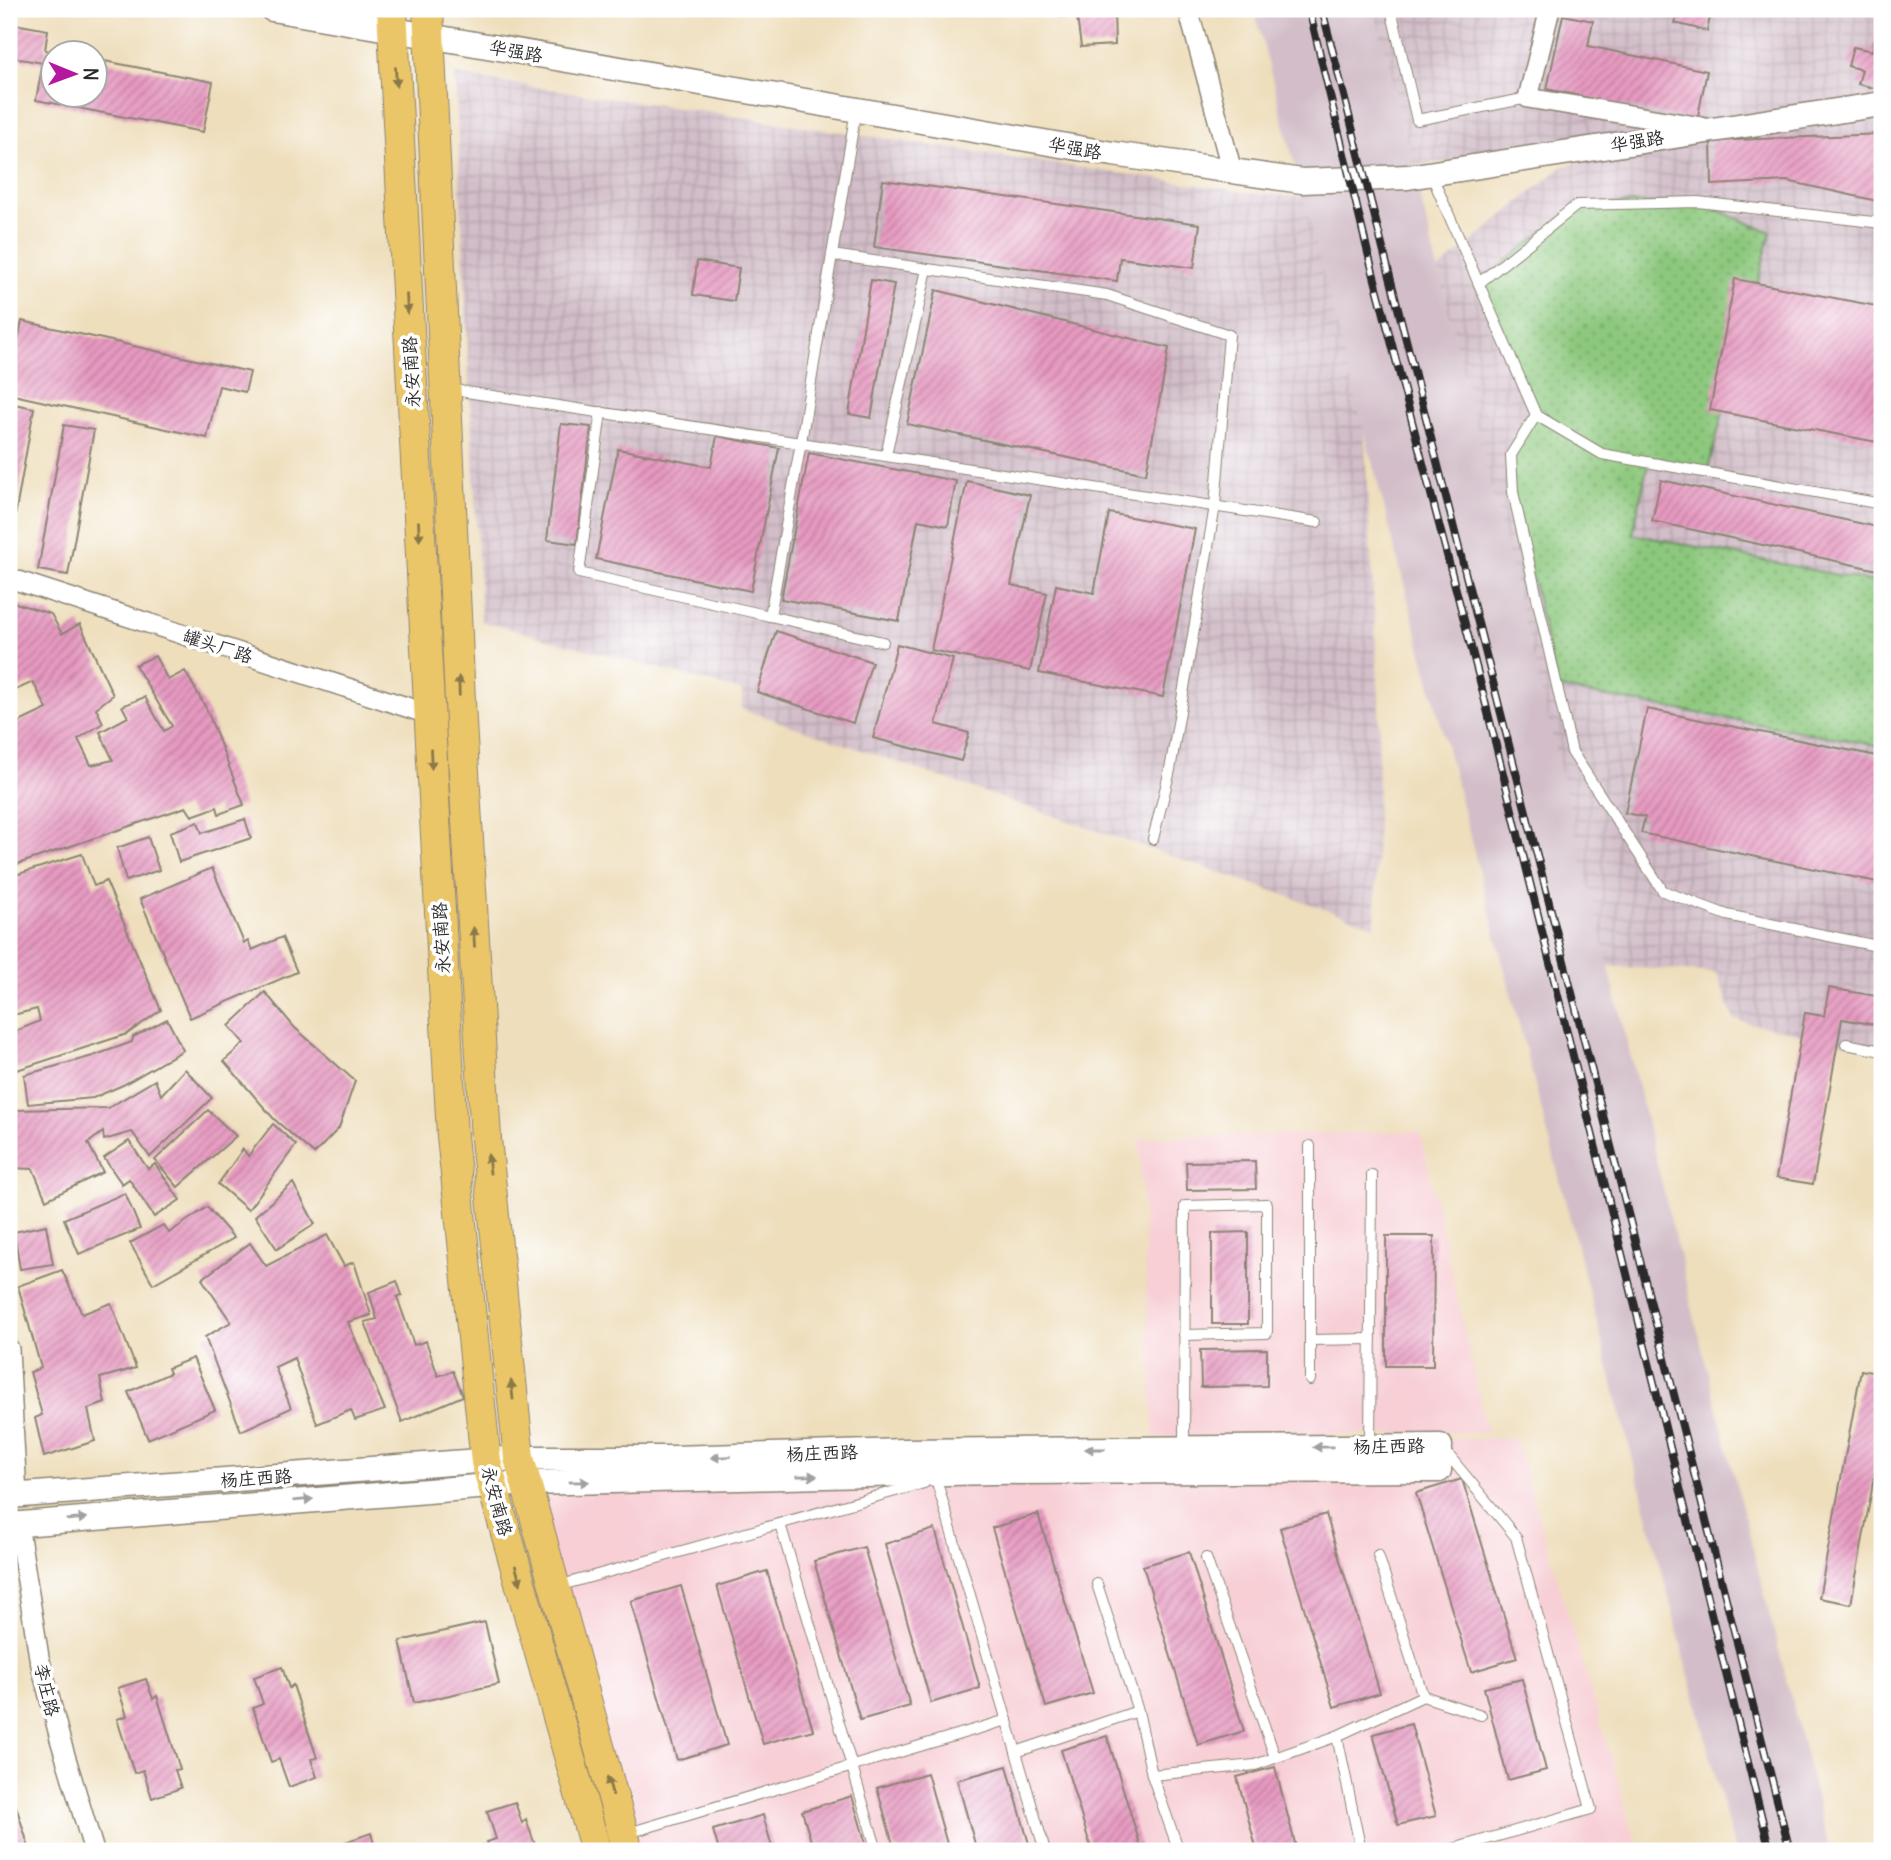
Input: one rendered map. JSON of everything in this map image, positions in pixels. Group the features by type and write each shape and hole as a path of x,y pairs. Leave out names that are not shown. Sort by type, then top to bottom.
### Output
{"main road":[{"name":"永安南路","path":"393,19 452,1136 489,1474 596,1851"},
{"name":"永安南路","path":"429,23 461,723 486,1139 523,1471 626,1843"}],"street":[{"name":"华强路","path":"272,9 429,23 856,110 1113,154 1302,181 1408,177 1882,104"},
{"path":"1188,9 1232,171"},
{"path":"1550,9 1528,98 1713,129"},
{"name":"罐头厂路","path":"9,578 428,714"},
{"path":"9,1349 13,1496"},
{"name":"杨庄西路","path":"14,1524 489,1474 523,1471 673,1458 905,1451 1440,1446 1439,1470 945,1476 523,1471"},
{"name":"杨庄西路","path":"13,1496 489,1474"},
{"name":"李庄路","path":"14,1524 39,1657 60,1739 94,1851"}],"lane":[{"path":"1391,9 1417,120 1528,98"},
{"path":"770,616 856,110"},
{"path":"1431,173 1536,415 1602,454 1882,504"},
{"path":"1479,283 1577,205 1698,202 1882,223"},
{"path":"832,255 1107,295 1229,335 1215,506 1170,770 1153,839"},
{"path":"886,455 927,269"},
{"path":"447,388 1317,522"},
{"path":"601,412 579,573 883,642"},
{"path":"1536,415 1511,455 1513,492 1572,752 1663,891 1727,915 1882,947"},
{"path":"1846,1044 1882,1051"},
{"path":"1310,1146 1310,1380"},
{"path":"1370,1446 1372,1175"},
{"path":"1184,1335 1267,1333 1268,1204 1185,1206 1184,1335 1184,1448"},
{"path":"1310,1340 1371,1339"},
{"path":"1440,1446 1516,1537 1591,1809 1446,1851"},
{"path":"554,1588 945,1476 1007,1720 1045,1851"},
{"path":"779,1524 877,1851"},
{"path":"1378,1555 1423,1696"},
{"path":"1206,1558 1275,1757"},
{"path":"1097,1584 1138,1711 1152,1775 1179,1851"},
{"path":"1152,1775 1255,1765 1337,1736 1423,1696 1481,1715"},
{"path":"1016,1752 1138,1711"},
{"path":"626,1843 852,1767 1007,1720"},
{"path":"1337,1736 1361,1851"}],"shaded area":[{"path":"1254,9 1374,9 1713,1393 1830,1851 1735,1851"},
{"path":"1374,9 1882,9 1882,1051 1734,1020 1717,973 1608,966 1438,270 1563,166 1702,132 1413,166"},
{"path":"455,75 1252,193 1304,197 1364,429 1379,701 1375,926 742,709 742,691 481,621"},
{"path":"1420,1131 1487,1432 1154,1438 1139,1138"},
{"path":"1515,1438 1639,1851 628,1851 519,1458"}],"green space":[{"path":"1698,202 1771,232 1707,473 1648,463 1633,534 1882,584 1882,746 1557,688 1513,492 1511,455 1536,415 1479,283 1577,205"}],"building":[{"path":"1060,9 1114,9 1115,45 1081,47 1077,17 1060,17"},
{"path":"1679,9 1712,9 1707,31 1675,23"},
{"path":"1563,15 1593,21 1588,46 1707,71 1697,121 1547,89"},
{"path":"1881,15 1882,90 1858,84 1862,70 1848,66 1853,47 1872,51"},
{"path":"9,23 48,30 47,38 38,38 38,62 9,57"},
{"path":"108,62 213,82 203,132 78,108 108,108"},
{"path":"1882,134 1882,202 1787,181 1712,185 1711,141"},
{"path":"883,180 1200,224 1194,268 1120,258 1117,281 874,247"},
{"path":"697,261 739,268 734,301 693,295"},
{"path":"1735,279 1882,307 1882,443 1710,410"},
{"path":"871,280 894,284 871,418 849,414"},
{"path":"936,290 1169,348 1146,474 907,424"},
{"path":"22,321 250,372 245,392 219,386 207,438 9,394 9,382"},
{"path":"9,403 34,408 10,545 9,545"},
{"path":"561,424 591,427 577,544 547,540"},
{"path":"64,425 94,430 68,575 38,570"},
{"path":"717,436 779,448 751,591 596,559 618,449 711,467"},
{"path":"809,453 956,481 948,526 918,520 899,621 781,599"},
{"path":"1661,480 1882,528 1882,571 1652,521"},
{"path":"967,481 1030,495 1011,585 1047,593 1030,671 931,650"},
{"path":"1109,513 1195,529 1163,697 1039,673 1056,585 1094,593"},
{"path":"9,601 51,614 62,634 80,624 113,695 96,708 103,723 78,739 91,765 113,760 100,732 128,717 122,706 145,697 164,731 172,726 135,665 155,656 168,680 185,671 206,708 244,805 219,814 217,807 192,816 186,807 9,867 9,727 47,709 33,682 9,693"},
{"path":"776,631 872,662 853,723 757,692"},
{"path":"897,644 953,659 936,724 969,733 961,761 873,738"},
{"path":"1647,709 1882,757 1882,883 1641,833 1645,817 1625,813"},
{"path":"245,819 251,838 179,862 170,832 198,822 202,833"},
{"path":"148,837 159,870 126,881 117,848"},
{"path":"82,854 94,886 106,881 161,1010 127,1034 17,1070 9,1034 40,1021 37,1009 9,1016 9,909 15,907 9,888 9,877"},
{"path":"212,868 244,943 248,941 252,950 282,937 297,972 190,1018 140,899"},
{"path":"1829,988 1882,997 1882,1026 1842,1019 1813,1184 1776,1178 1805,1013 1824,1016"},
{"path":"265,992 294,1027 355,1081 339,1128 314,1154 274,1119 224,1061 244,1043 229,1026"},
{"path":"167,1019 183,1050 123,1085 93,1098 28,1104 24,1075 132,1042 133,1037"},
{"path":"185,1069 212,1098 150,1157 132,1132 104,1140 103,1132 88,1143 103,1172 46,1200 33,1169 12,1168 14,1110 108,1108 155,1080 161,1095"},
{"path":"208,1110 236,1136 178,1187 155,1160"},
{"path":"273,1124 296,1145 248,1210 218,1184 243,1149 248,1156"},
{"path":"129,1141 148,1169 155,1164 180,1200 154,1217 129,1179 122,1184 104,1158"},
{"path":"1255,1161 1256,1189 1187,1190 1186,1162"},
{"path":"293,1183 315,1224 277,1249 255,1216"},
{"path":"125,1193 140,1229 79,1254 64,1219"},
{"path":"207,1207 234,1238 153,1284 130,1243 163,1225 169,1233"},
{"path":"46,1225 53,1264 20,1269 14,1232"},
{"path":"1248,1232 1248,1324 1212,1324 1212,1233"},
{"path":"327,1235 344,1266 354,1262 371,1315 348,1322 385,1410 355,1420 351,1410 317,1424 294,1358 275,1367 291,1408 241,1431 205,1337 231,1322 202,1279 250,1243 266,1266"},
{"path":"1386,1236 1434,1236 1433,1366 1386,1366"},
{"path":"62,1270 82,1314 111,1303 136,1368 100,1378 105,1403 88,1409 95,1441 44,1457 35,1418 42,1415 30,1372 41,1368 18,1286"},
{"path":"397,1281 402,1295 397,1297 414,1345 426,1341 438,1376 453,1371 463,1396 402,1422 365,1322 377,1319 369,1292"},
{"path":"1267,1349 1267,1386 1201,1387 1200,1350"},
{"path":"193,1358 215,1410 148,1439 128,1392 170,1373 168,1368"},
{"path":"1861,1370 1882,1374 1882,1434 1851,1604 1819,1598"},
{"path":"1462,1479 1517,1658 1471,1672 1416,1493"},
{"path":"1038,1514 1093,1693 1046,1707 992,1528"},
{"path":"1326,1514 1380,1693 1334,1707 1280,1528"},
{"path":"935,1529 980,1688 931,1703 885,1544"},
{"path":"864,1547 910,1706 860,1720 814,1561"},
{"path":"1189,1552 1244,1731 1198,1745 1143,1566"},
{"path":"767,1571 813,1730 763,1744 717,1586"},
{"path":"681,1586 727,1745 677,1760 631,1601"},
{"path":"485,1622 499,1684 414,1703 400,1641"},
{"path":"282,1667 289,1688 293,1685 317,1758 311,1759 317,1777 289,1787 279,1759 271,1762 253,1708 263,1704 254,1677"},
{"path":"146,1679 153,1699 157,1696 180,1769 175,1770 181,1788 152,1798 143,1770 134,1773 117,1719 127,1716 118,1688"},
{"path":"1522,1679 1546,1770 1508,1780 1484,1688"},
{"path":"1411,1724 1436,1816 1398,1825 1373,1734"},
{"path":"1107,1736 1142,1851 1092,1851 1061,1750"},
{"path":"1007,1766 1031,1851 977,1851 957,1780"},
{"path":"1275,1767 1297,1851 1257,1851 1237,1777"},
{"path":"927,1773 949,1851 895,1851 877,1788"},
{"path":"852,1796 868,1851 814,1851 802,1811"},
{"path":"515,1802 522,1823 526,1819 537,1851 489,1851 486,1842 496,1839 487,1811"},
{"path":"16,1806 30,1851 9,1851 9,1808"},
{"path":"763,1815 773,1851 719,1851 713,1830"},
{"path":"371,1833 376,1851 345,1851 342,1843"}],"railway":[{"path":"1309,9 1368,253 1482,689 1770,1851"},
{"path":"1322,9 1790,1851"}]}
